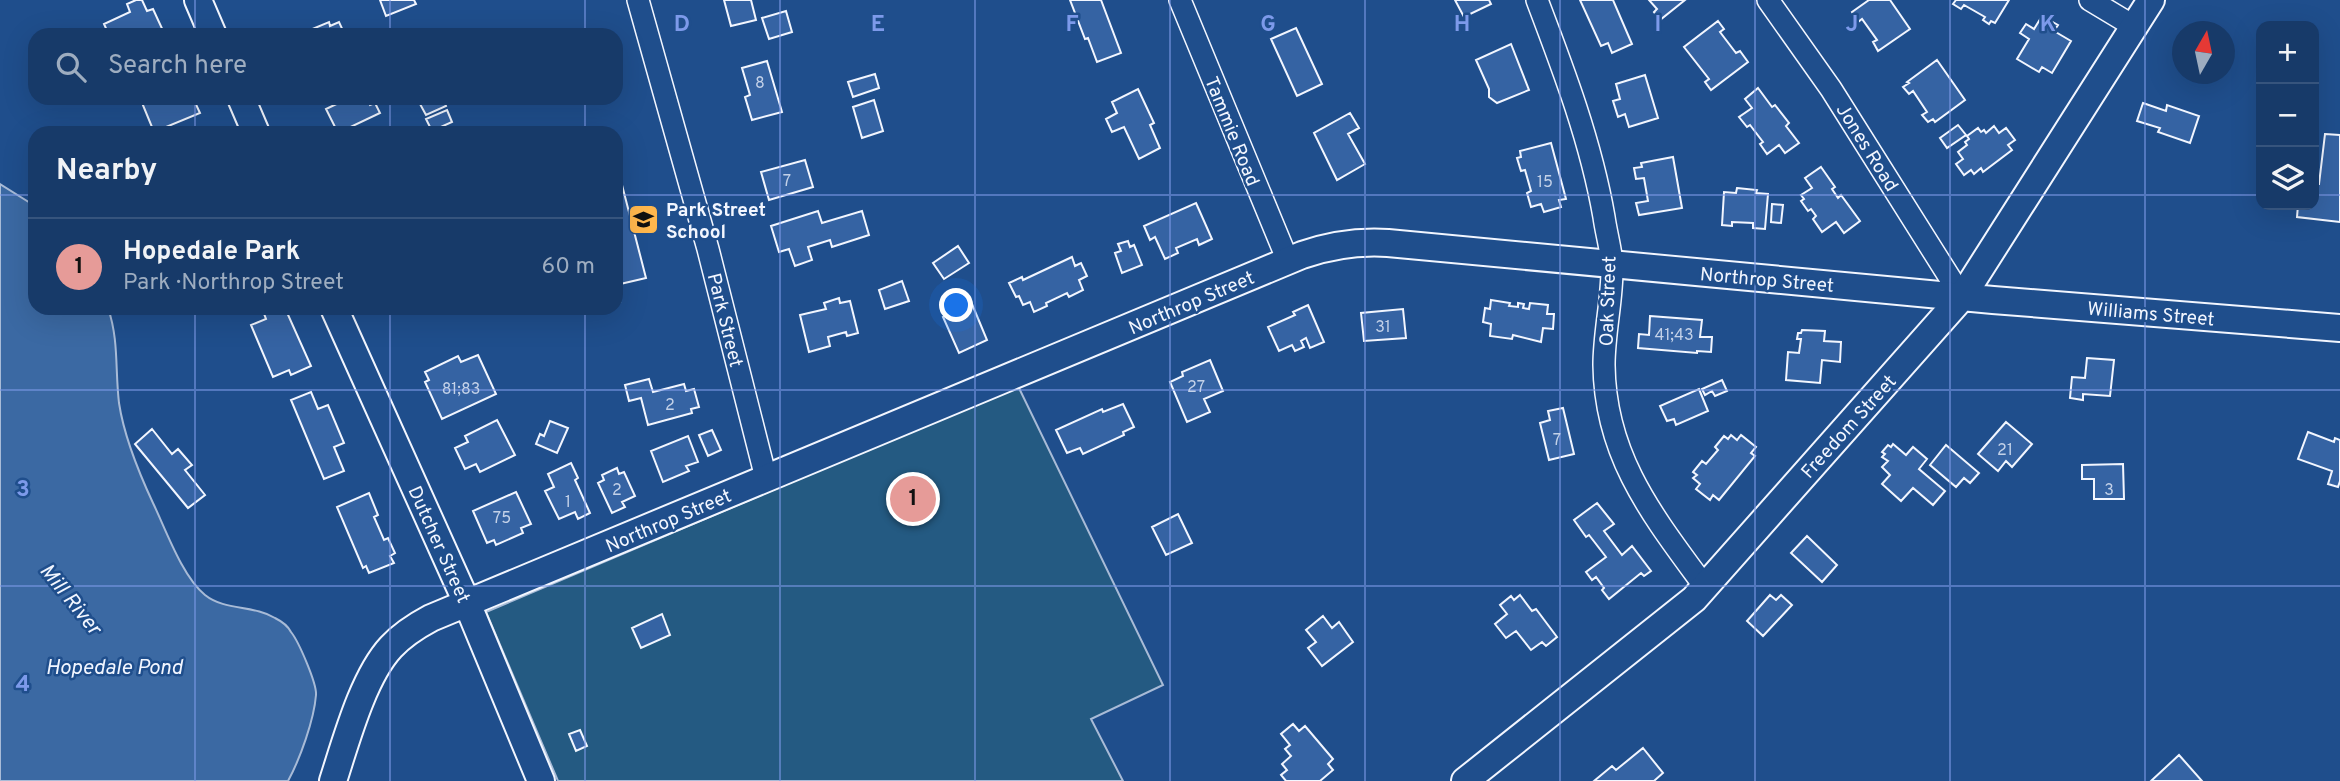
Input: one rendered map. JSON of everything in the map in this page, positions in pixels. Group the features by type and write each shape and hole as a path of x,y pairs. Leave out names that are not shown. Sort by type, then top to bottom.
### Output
{"street":[{"path":"198,0 210,28"},
{"name":"Park Street","path":"639,0 708,249 766,478"},
{"name":"Tammie Road","path":"1180,0 1287,261"},
{"name":"Oak Street","path":"1537,0 1589,145 1612,264 1604,364 1615,440 1643,501 1705,587"},
{"name":"Jones Road","path":"1768,0 1831,89 1962,297"},
{"path":"2090,0 2135,27"},
{"name":"Freedom Street","path":"1465,781 1694,599 1962,297 2151,0"},
{"path":"244,105 253,126"},
{"name":"Northrop Street","path":"333,781 359,705 379,663 410,629 1287,261 1328,247 1373,242 1962,297"},
{"name":"Williams Street","path":"1962,297 2340,328"},
{"name":"Dutcher Street","path":"337,315 467,603 541,781"}],"shaded area":[{"path":"1018,386 1163,685 1091,719 1123,781 558,781 486,612"}],"water":[{"name":"Hopedale Pond","path":"0,184 28,202 28,315 110,315 115,343 119,403 128,441 175,552 189,576 205,595 213,600 267,614 288,628 311,673 316,695 306,739 288,781 0,781"}],"building":[{"path":"142,0 147,11 153,9 162,28 106,28 104,24 130,12 127,4"},
{"path":"380,0 414,0 416,4 386,16"},
{"path":"724,0 751,0 756,20 731,26"},
{"path":"1070,0 1101,0 1121,53 1097,62"},
{"path":"1455,0 1489,0 1491,4 1464,17"},
{"path":"1580,0 1613,0 1632,44 1612,53 1608,43 1601,46"},
{"path":"1649,0 1685,0 1660,20 1654,12 1657,9"},
{"path":"1869,0 1890,0 1910,29 1878,51 1873,42 1877,40 1862,19 1858,22 1852,12"},
{"path":"1956,0 2009,0 1995,23 1991,21 1989,24 1983,20 1985,17 1964,5 1961,9 1953,4"},
{"path":"786,11 792,32 769,39 762,18"},
{"path":"2042,16 2058,25 2054,31 2071,41 2052,73 2042,67 2039,72 2017,59 2029,39 2020,33 2026,24 2034,29"},
{"path":"1718,21 1724,29 1720,32 1736,53 1740,51 1748,62 1711,90 1705,82 1709,79 1684,47"},
{"path":"329,22 330,26 339,22 342,28 315,28"},
{"path":"1296,28 1322,84 1297,96 1271,39"},
{"path":"1511,44 1529,90 1497,103 1489,97 1489,89 1476,60"},
{"path":"1937,60 1965,100 1935,122 1933,119 1928,122 1922,115 1927,112 1913,91 1909,94 1903,87"},
{"path":"767,61 782,112 752,120 745,97 750,95 742,68"},
{"path":"875,74 879,88 853,97 848,82"},
{"path":"1645,75 1658,118 1629,127 1625,114 1618,117 1613,101 1620,99 1616,84"},
{"path":"1758,88 1772,107 1775,105 1789,123 1786,126 1799,143 1785,153 1779,145 1767,154 1760,144 1763,142 1750,125 1747,127 1739,117 1752,108 1745,99"},
{"path":"1138,89 1154,123 1150,125 1160,148 1139,159 1124,127 1112,132 1106,119 1117,113 1112,102"},
{"path":"874,100 883,131 862,138 853,107"},
{"path":"2143,103 2166,111 2167,105 2199,116 2190,143 2158,132 2160,128 2137,121"},
{"path":"143,105 196,105 200,113 169,126 152,126"},
{"path":"334,105 376,105 380,113 353,126 334,126 326,109"},
{"path":"421,105 446,105 446,106 426,115"},
{"path":"447,110 452,122 443,126 430,126 426,119"},
{"path":"1350,113 1359,128 1348,134 1365,164 1337,180 1314,133"},
{"path":"1958,125 1966,135 1947,148 1940,138"},
{"path":"1994,126 1999,133 2006,128 2015,140 2008,145 2012,150 1983,172 1981,168 1974,174 1971,170 1964,175 1956,164 1963,159 1958,152 1967,145 1967,136 1978,128 1986,133"},
{"path":"2325,134 2340,135 2340,222 2297,217 2298,210 2319,210"},
{"path":"1551,143 1566,199 1559,200 1561,207 1544,212 1541,204 1531,207 1527,193 1531,191 1525,170 1521,171 1517,158 1521,157 1520,151"},
{"path":"1673,157 1682,208 1639,215 1636,203 1648,201 1644,178 1636,179 1634,168 1642,167 1641,163"},
{"path":"805,160 813,187 769,200 761,172"},
{"path":"1821,167 1835,187 1832,189 1838,198 1841,195 1860,221 1844,233 1836,222 1822,232 1813,219 1816,216 1811,209 1808,211 1801,201 1804,199 1801,195 1812,188 1805,178"},
{"path":"1737,188 1768,194 1765,229 1753,228 1753,223 1732,222 1732,226 1722,225 1724,192 1736,193"},
{"path":"623,189 646,278 623,283"},
{"path":"1196,203 1212,239 1199,245 1197,239 1176,248 1178,253 1165,259 1155,237 1150,240 1144,226"},
{"path":"1772,204 1783,205 1781,223 1771,222"},
{"path":"818,211 822,223 862,211 869,235 832,247 830,240 808,247 812,260 795,266 789,249 779,252 771,226"},
{"path":"1128,241 1130,247 1134,245 1142,265 1122,273 1115,253 1121,251 1118,244"},
{"path":"958,246 969,263 944,279 933,263"},
{"path":"1072,257 1075,266 1081,263 1087,276 1079,280 1083,290 1069,297 1067,293 1034,312 1030,302 1023,305 1019,296 1016,297 1009,283 1022,277 1023,280"},
{"path":"902,281 909,301 885,309 879,290"},
{"path":"839,298 840,303 850,301 858,333 847,336 846,332 828,337 830,346 809,352 800,315 826,309 824,303"},
{"path":"1491,300 1510,303 1509,306 1518,307 1518,303 1524,304 1523,308 1529,309 1530,303 1548,305 1547,314 1554,314 1553,329 1543,328 1541,342 1513,335 1512,339 1490,336 1491,324 1483,322 1485,308 1490,309"},
{"path":"972,304 987,340 959,353 943,317"},
{"path":"1308,305 1324,342 1310,348 1306,338 1301,341 1304,347 1295,351 1292,345 1279,351 1268,327 1295,315 1293,312"},
{"path":"1403,309 1406,338 1364,341 1361,313"},
{"path":"264,315 288,315 311,366 291,375 289,370 273,377 251,325 266,319"},
{"path":"1650,316 1702,320 1700,337 1712,337 1711,352 1638,348 1639,334 1649,335"},
{"path":"1802,330 1825,331 1824,341 1841,342 1840,362 1822,360 1820,383 1786,380 1788,352 1799,353 1801,339 1797,339"},
{"path":"478,355 496,394 442,419 425,382 429,380 425,372 458,356 461,362"},
{"path":"2087,358 2114,360 2110,396 2083,394 2083,400 2070,398 2072,377 2085,378"},
{"path":"1210,360 1223,391 1204,399 1210,412 1187,422 1170,382 1183,376 1182,372"},
{"path":"649,379 653,392 684,384 686,391 694,389 699,407 691,409 692,413 648,425 641,398 629,401 625,385"},
{"path":"1722,380 1727,391 1715,396 1712,391 1705,395 1702,389"},
{"path":"1699,389 1708,411 1676,425 1674,419 1667,421 1660,406"},
{"path":"311,392 318,409 328,405 344,443 334,447 344,471 324,479 291,400"},
{"path":"1123,404 1134,427 1123,432 1124,435 1083,454 1080,448 1067,453 1056,430 1102,409 1103,412"},
{"path":"1563,408 1574,454 1549,460 1540,423 1550,420 1548,411"},
{"path":"497,420 515,455 480,472 476,464 465,469 455,448 468,442 465,436"},
{"path":"550,421 568,428 557,453 536,444 540,434 544,436"},
{"path":"2006,422 2032,444 2012,467 2006,461 1998,471 1978,454"},
{"path":"152,429 172,454 178,449 192,465 185,470 205,495 188,508 135,444"},
{"path":"712,430 721,450 708,456 699,435"},
{"path":"2308,432 2334,442 2335,438 2340,440 2338,487 2328,484 2332,471 2298,459"},
{"path":"1731,435 1737,440 1741,435 1756,447 1751,453 1755,456 1719,500 1713,495 1710,500 1696,489 1700,484 1693,478 1697,475 1693,472 1702,461 1706,464 1718,450 1715,447 1724,436 1728,439"},
{"path":"688,436 698,462 686,466 689,471 663,482 651,451"},
{"path":"1893,444 1906,455 1913,447 1927,459 1919,469 1945,491 1933,505 1913,488 1901,501 1882,484 1890,475 1882,467 1888,461 1882,457 1885,454 1882,452 1888,445 1891,447"},
{"path":"1946,445 1979,473 1970,483 1964,478 1956,487 1930,465"},
{"path":"571,463 578,478 575,480 590,513 578,519 575,512 559,519 545,491 554,487 548,474"},
{"path":"2123,464 2124,499 2094,499 2094,479 2082,479 2082,465"},
{"path":"617,468 619,474 624,472 635,496 622,502 625,507 612,513 598,483 604,480 602,475"},
{"path":"516,492 531,524 521,528 523,533 496,545 494,540 487,543 473,511"},
{"path":"369,493 378,515 374,517 384,540 388,538 395,553 390,556 394,563 369,573 366,566 363,568 337,507"},
{"path":"1597,503 1614,524 1604,531 1622,555 1632,546 1651,571 1644,576 1641,573 1609,599 1596,577 1592,580 1586,572 1606,557 1574,520"},
{"path":"1178,514 1192,543 1166,555 1152,527"},
{"path":"1807,536 1837,565 1822,582 1791,553"},
{"path":"1520,595 1532,611 1536,609 1557,637 1546,646 1542,642 1531,650 1516,631 1506,638 1495,624 1507,614 1500,605 1511,596 1514,600"},
{"path":"1770,595 1776,600 1781,595 1792,605 1763,636 1747,621"},
{"path":"662,614 670,635 641,648 632,628"},
{"path":"1323,616 1332,628 1339,622 1353,642 1322,666 1308,648 1316,642 1306,630"},
{"path":"1293,724 1299,731 1305,726 1333,759 1328,764 1333,770 1320,781 1286,781 1281,775 1287,770 1282,764 1291,756 1285,749 1290,745 1281,734"},
{"path":"580,730 587,746 576,751 569,734"},
{"path":"1643,748 1663,773 1654,781 1594,781 1612,766 1616,770"},
{"path":"2179,755 2202,781 2151,781"}],"place":[{"name":"Park Street School","path":"643,220"},
{"name":"Hopedale Park","path":"913,499"}],"water label":[{"name":"Mill River","path":"71,599"}]}
